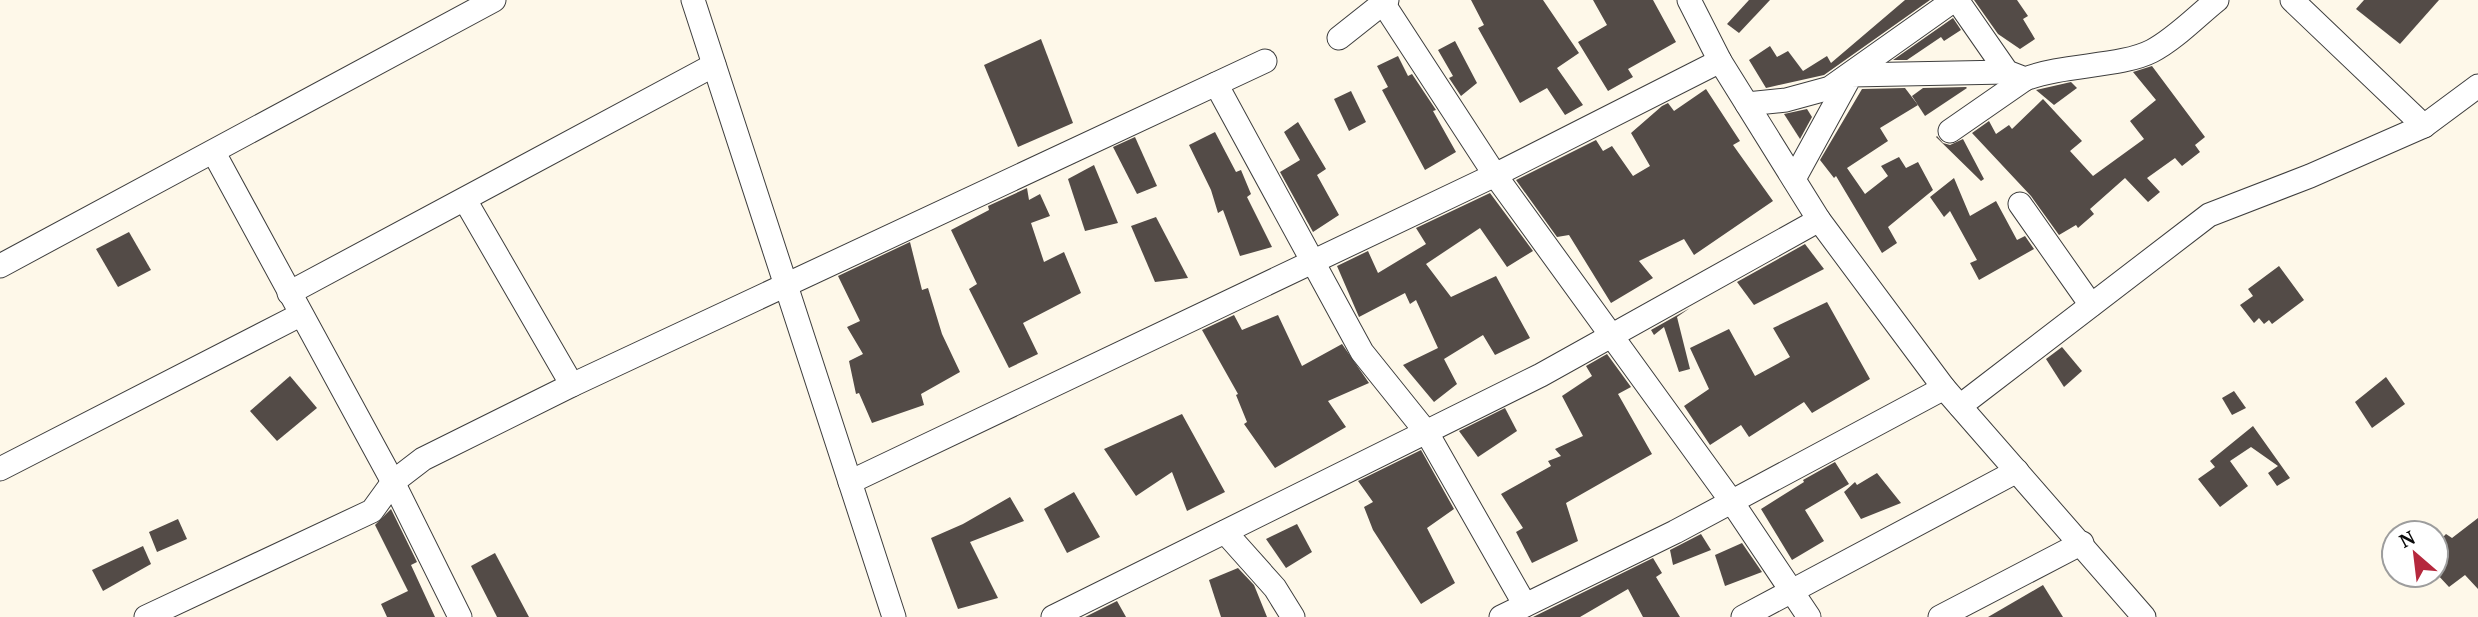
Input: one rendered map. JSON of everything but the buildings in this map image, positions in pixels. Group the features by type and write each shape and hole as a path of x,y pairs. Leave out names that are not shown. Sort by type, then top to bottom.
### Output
{"street":[{"path":"0,266 494,0"},
{"path":"693,0 894,617"},
{"path":"1689,0 1720,61 1819,220 1944,388 2144,617"},
{"path":"1747,104 1813,93 1851,75 1956,0 2016,76"},
{"path":"1851,75 2016,76 2133,57 2153,51 2217,0"},
{"path":"2292,0 2424,126"},
{"path":"1339,38 1385,2 1495,175 1610,338 1732,502 1810,617"},
{"path":"146,617 372,511 393,482 423,459 572,385 1265,61"},
{"path":"850,481 1495,175 1720,61"},
{"path":"289,293 714,65"},
{"path":"1794,178 1851,75"},
{"path":"1951,131 2016,76"},
{"path":"1216,84 1362,352 1427,433 1525,605"},
{"path":"1960,406 2210,215 2311,176 2424,126 2478,86"},
{"path":"214,153 393,482 460,617"},
{"path":"465,200 572,385"},
{"path":"2020,204 2091,306"},
{"path":"1064,615 1610,338 1819,220"},
{"path":"0,469 300,314"},
{"path":"1501,617 1732,502 1944,388"},
{"path":"1743,617 2017,471"},
{"path":"1225,532 1275,588 1293,617"},
{"path":"1940,617 2082,543"}]}
